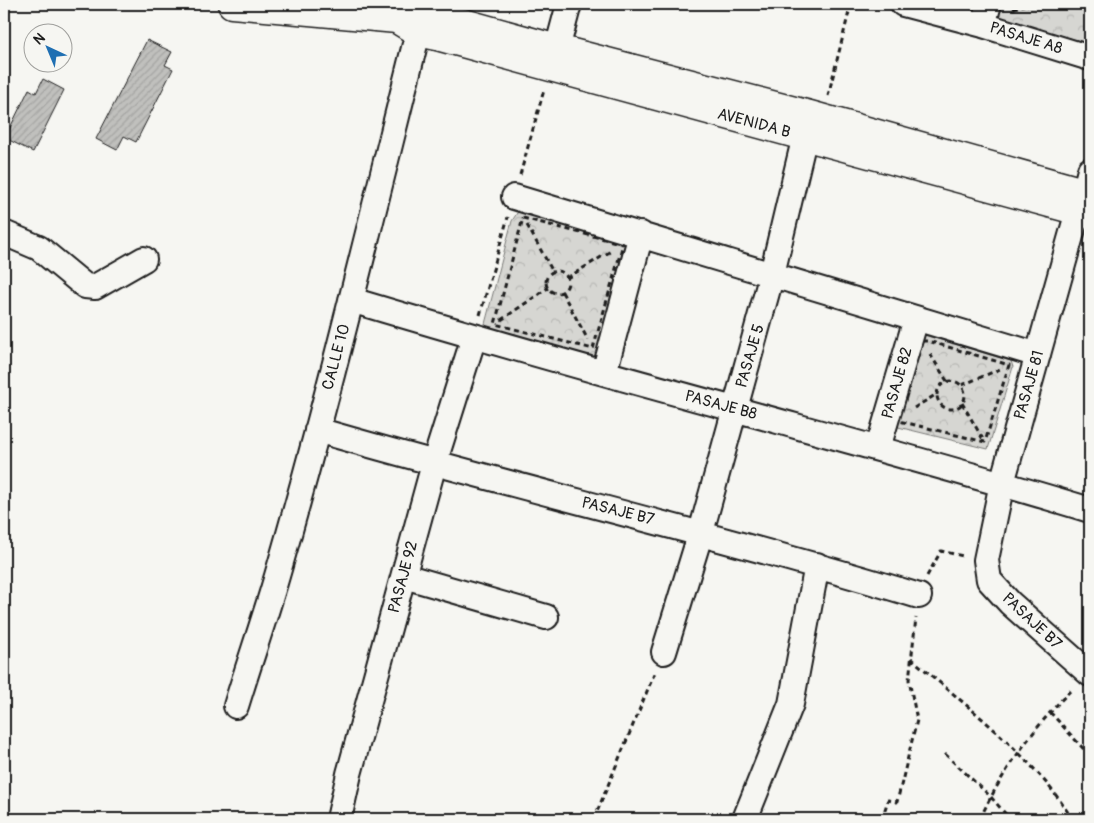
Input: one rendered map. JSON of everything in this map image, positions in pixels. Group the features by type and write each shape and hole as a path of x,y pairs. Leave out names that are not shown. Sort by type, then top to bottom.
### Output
{"street":[{"path":"232,4 414,17"},
{"path":"557,49 569,4"},
{"name":"PASAJE A8","path":"903,4 986,15 1090,58"},
{"name":"AVENIDA B","path":"414,17 442,17 812,123 1087,196"},
{"name":"AVENIDA B","path":"414,17 437,36 812,123"},
{"name":"CALLE 10","path":"236,706 279,570 351,300 414,17"},
{"name":"PASAJE 5","path":"664,652 701,532 812,123"},
{"name":"PASAJE 81","path":"986,560 1002,483 1038,355 1087,196"},
{"path":"518,208 772,274 1038,355"},
{"path":"4,233 39,248 85,286 95,287 144,259"},
{"path":"604,374 632,239"},
{"name":"PASAJE B8","path":"351,300 604,374 878,448 1090,510"},
{"name":"PASAJE 82","path":"878,448 916,318"},
{"name":"PASAJE 92","path":"339,819 349,774 434,464 474,337"},
{"name":"PASAJE B7","path":"317,430 434,464 701,532 918,596"},
{"name":"PASAJE B7","path":"986,560 989,580 1010,603 1089,673"},
{"path":"744,819 791,704 818,565"},
{"path":"404,576 546,617"}],"path":[{"path":"812,123 851,4"},
{"path":"1088,4 1090,9"},
{"path":"518,208 632,239"},
{"path":"518,208 553,272"},
{"path":"495,324 518,208"},
{"path":"567,278 632,239"},
{"path":"593,349 632,239"},
{"path":"553,272 560,272 566,275 568,281 567,288 557,294 548,288 547,279 553,272"},
{"path":"495,324 548,288"},
{"path":"562,292 593,349"},
{"path":"495,324 593,349"},
{"path":"922,342 928,341 1009,365"},
{"path":"922,342 947,381"},
{"path":"922,342 895,420 985,442"},
{"path":"962,385 965,396 962,403 956,408 943,406 938,400 939,389 947,381 962,385 1009,365"},
{"path":"985,442 1009,365"},
{"path":"962,403 985,442"},
{"path":"882,819 888,800 897,802 917,720 909,680 918,596 928,573 941,551 986,560"},
{"path":"594,819 664,652"},
{"path":"911,658 1019,753 1060,798 1072,819"},
{"path":"980,819 990,796 1019,753 1050,712 1089,673"},
{"path":"1050,712 1090,756"},
{"path":"945,754 990,796 1010,819"}],"green space":[{"path":"997,4 1090,4 1090,44 999,17 995,10"},
{"path":"524,208 634,244 603,351 594,360 489,333 485,324 512,221 517,213"},
{"path":"924,335 1011,361 1013,367 988,449 890,425"}],"building":[{"path":"147,40 172,52 165,65 173,69 136,142 124,136 117,150 96,139"},
{"path":"43,79 64,90 33,152 5,138 29,89 36,93"}]}
